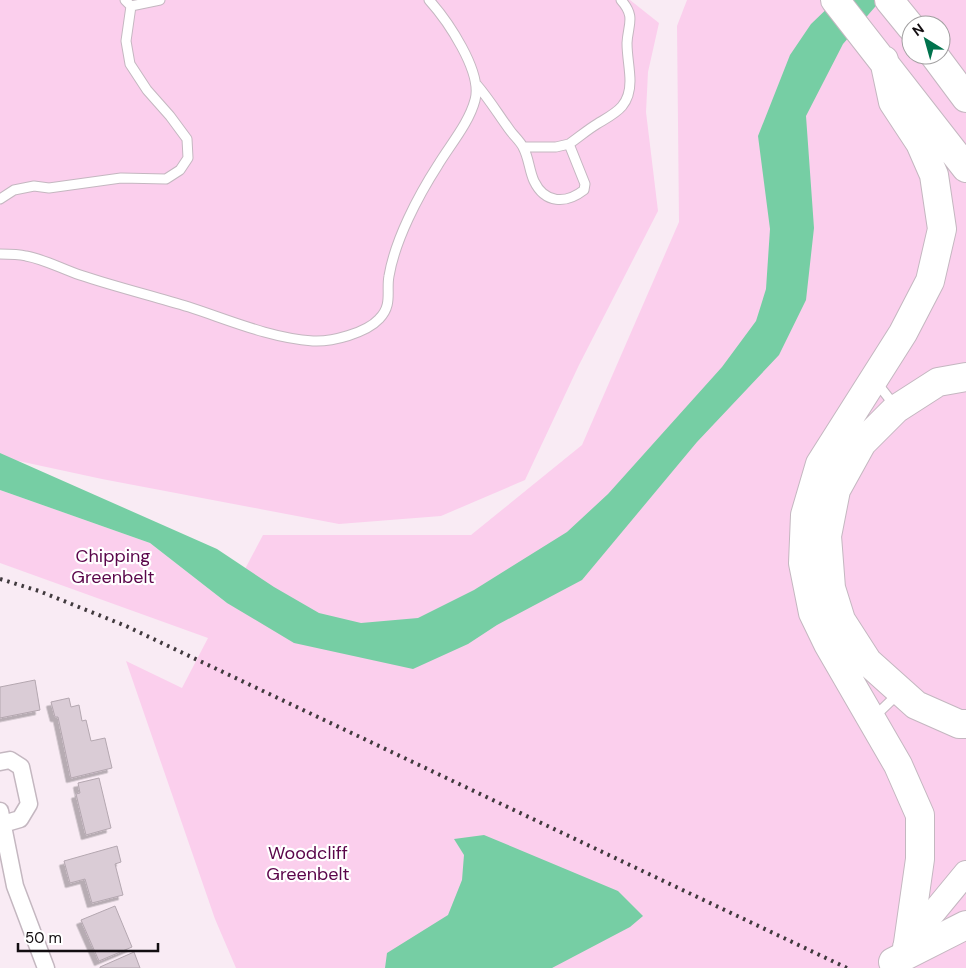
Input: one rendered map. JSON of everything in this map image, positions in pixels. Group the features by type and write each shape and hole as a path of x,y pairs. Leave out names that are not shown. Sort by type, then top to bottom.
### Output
{"highway":[{"path":"835,0 884,60 966,168"},
{"path":"889,0 901,15"},
{"path":"884,60 893,102 920,143 934,175 942,229 930,281 903,333 820,464 805,515 803,563 813,613 843,673 898,765 920,815 920,859 896,958"},
{"path":"941,65 966,98"},
{"path":"966,377 938,382 896,409 862,443 836,490 827,536 831,588 841,620 868,662 916,705 959,724 966,724"},
{"path":"896,958 966,925"}],"main road":[{"path":"896,958 966,873"}],"street":[{"path":"0,762 10,760 21,767 29,804 20,819 2,818 15,886 42,967"}],"lane":[{"path":"0,199 14,190 34,186 49,188 121,178 166,178 180,170 188,158 187,139 147,90 130,64 126,41 128,3 160,0"},
{"path":"429,0 440,12 465,54 477,85 492,102 523,147 534,182 544,196 551,200 565,200 584,190 585,184 568,144"},
{"path":"523,147 556,147 568,144 598,123 609,118 628,97 630,82 627,40 631,23 628,8 621,0"},
{"path":"0,254 28,256 80,275 151,295 235,324 275,334 314,341 354,334 380,318 390,299 389,277 398,245 426,183 460,130 475,100 477,85"},
{"path":"874,379 896,409"},
{"path":"870,720 901,691"}],"green space":[{"path":"0,0 630,0 659,23 648,72 646,112 658,211 579,365 525,480 441,516 339,524 102,479 0,457"},
{"path":"687,0 966,0 966,968 236,968 215,919 126,661 182,688 208,638 0,563 0,490 150,543 227,603 263,535 471,535 582,445 679,222 677,26"}],"shaded area":[{"path":"836,0 881,0 843,44 806,116 814,228 806,300 779,355 697,442 582,580 497,625 468,644 413,669 294,643 227,603 150,543 0,490 0,453 217,549 274,587 319,613 361,623 418,618 474,590 567,532 608,494 722,367 756,321 766,289 770,229 758,136 790,55 811,24"},
{"path":"484,835 618,891 643,916 630,927 552,968 385,968 387,953 448,915 462,880 464,855 454,839"}],"building":[{"path":"35,680 40,710 0,718 0,687"},
{"path":"69,698 71,707 79,705 82,721 86,720 91,741 105,738 112,768 71,778 58,717 55,717 51,702"},
{"path":"99,778 111,828 86,835 76,794 80,793 78,783"},
{"path":"117,846 121,862 115,864 123,895 92,903 85,879 70,883 64,861"},
{"path":"115,906 132,947 99,961 81,920"},
{"path":"134,952 140,968 100,968 100,967"}],"railway":[{"path":"0,579 39,591 126,626 847,968"}],"park label":[{"name":"Chipping Greenbelt","path":"113,566"},
{"name":"Woodcliff Greenbelt","path":"308,863"}]}
